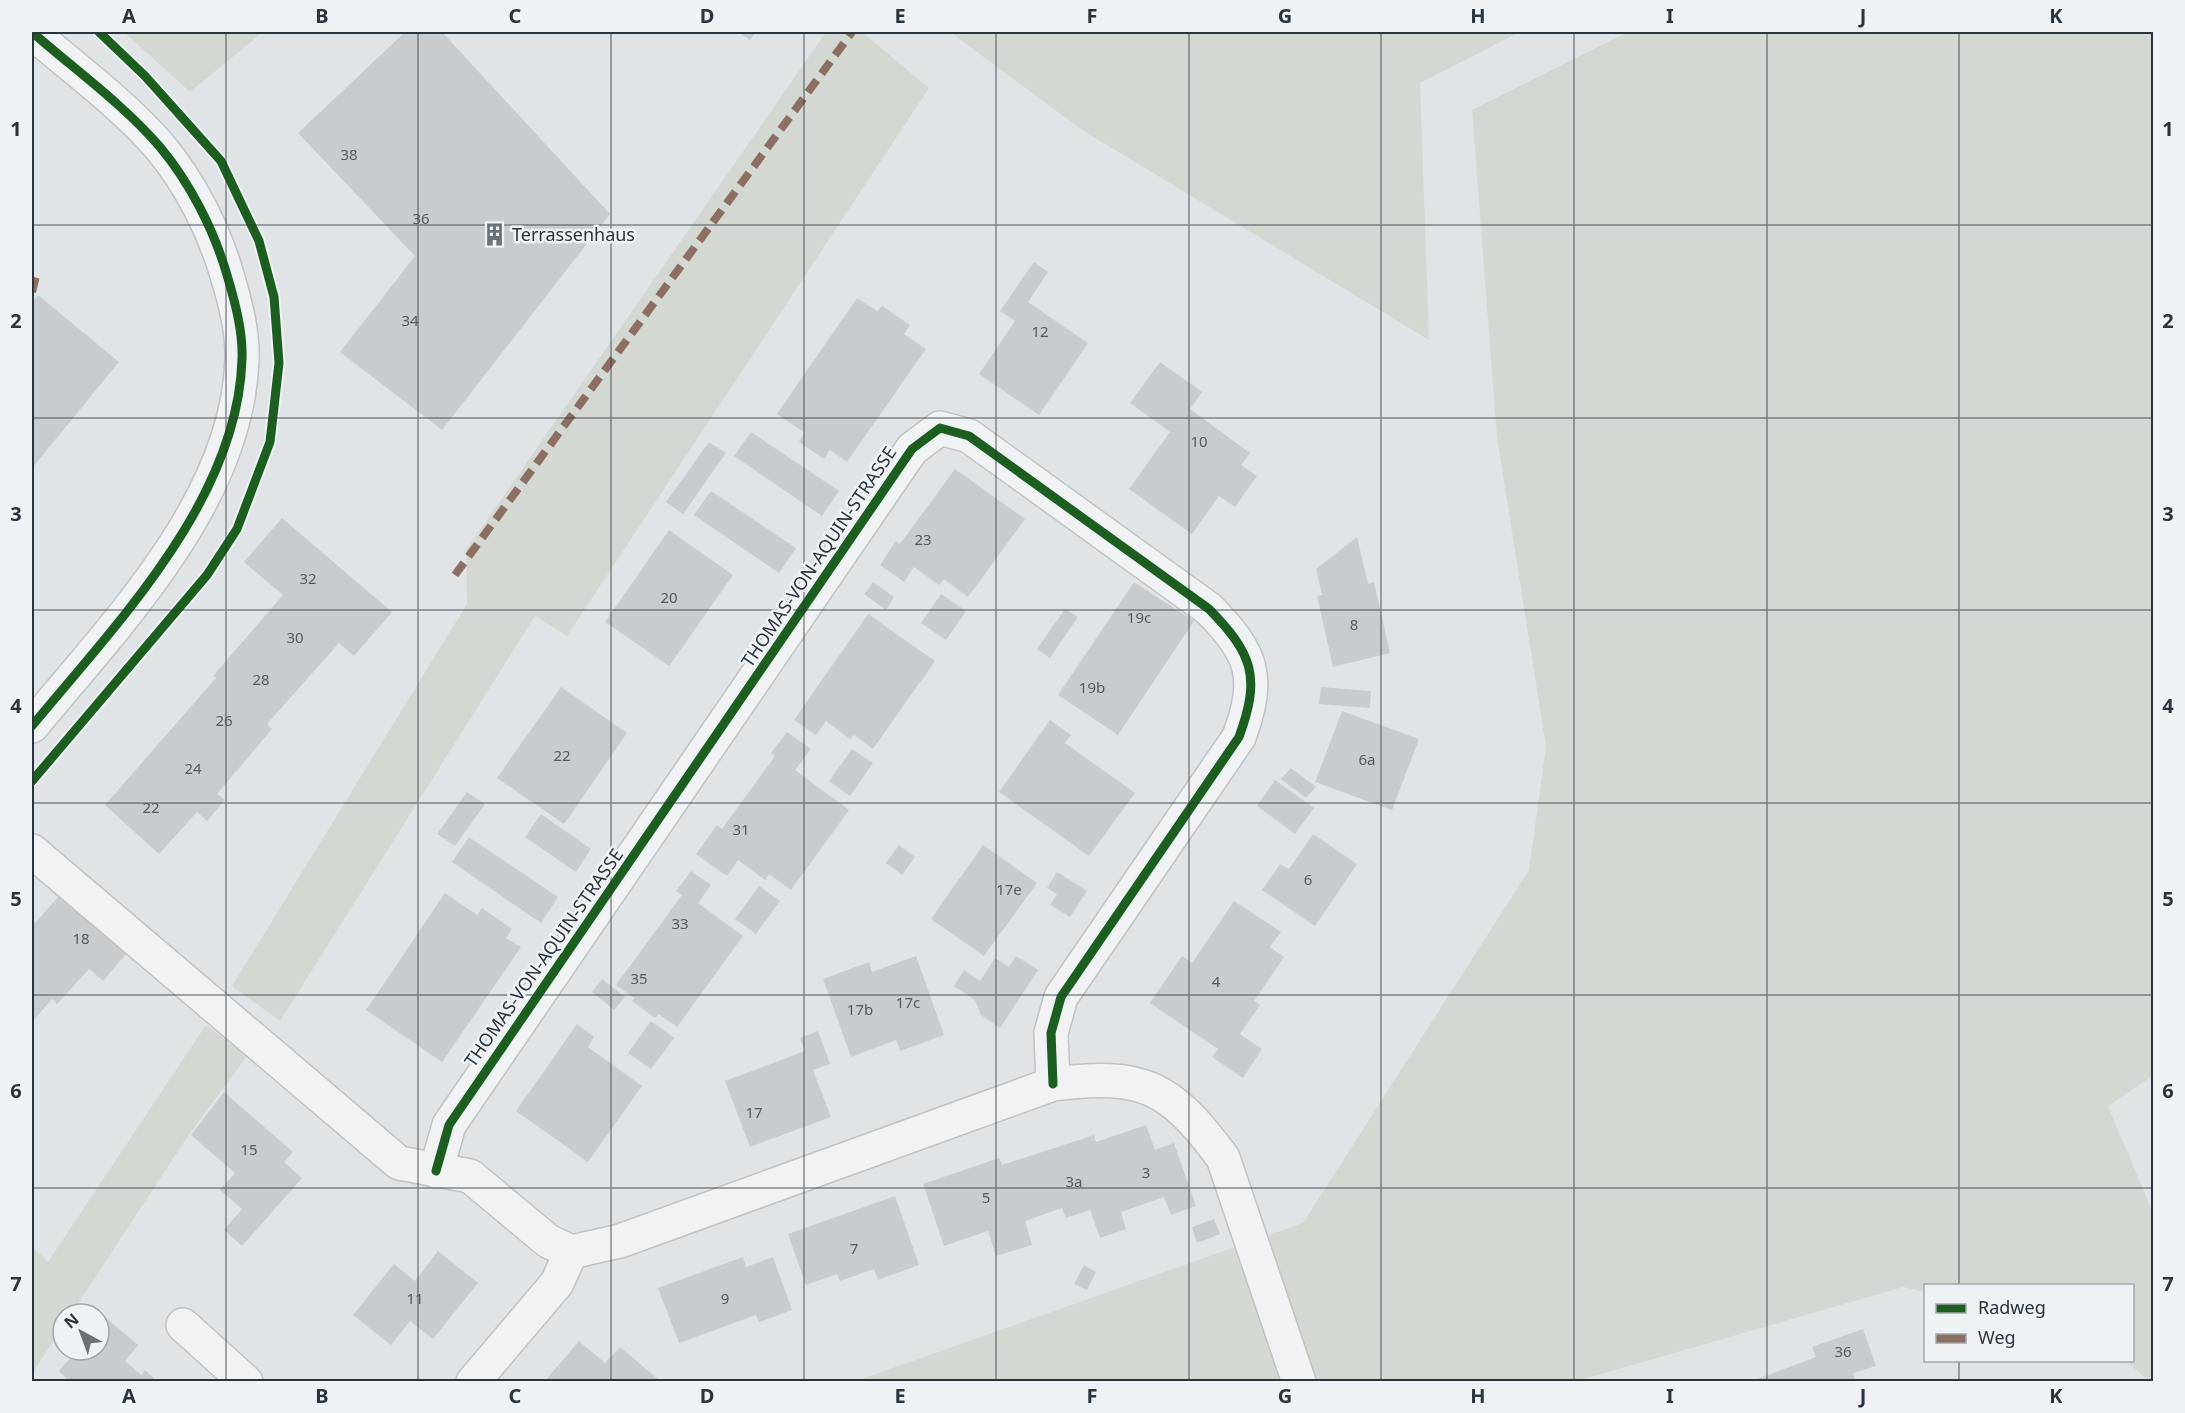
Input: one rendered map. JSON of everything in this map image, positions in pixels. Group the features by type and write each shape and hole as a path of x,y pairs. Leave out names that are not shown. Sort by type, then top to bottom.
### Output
{"street":[{"path":"32,32 116,104 160,147 188,188 217,241 237,307 242,359 234,417 207,490 152,581 32,726"},
{"name":"THOMAS-VON-AQUIN-STRASSE","path":"436,1171 448,1125 912,449 940,428 969,436 1209,609 1237,637 1252,678 1248,711 1239,737 1061,997 1051,1033 1053,1084"},
{"path":"32,851 399,1163 470,1176 548,1241 572,1252 620,1240 1053,1084 1095,1079 1142,1084 1179,1106 1200,1127 1223,1158 1299,1382"},
{"path":"473,1382 557,1283 572,1252"},
{"path":"183,1325 246,1382"}],"shaded area":[{"path":"124,32 263,32 190,92"},
{"path":"826,32 862,32 929,88 567,636 535,616 280,1021 232,986 467,604 466,550"},
{"path":"950,32 1520,32 1420,83 1429,340 1082,130"},
{"path":"1628,32 2153,32 2154,1075 2108,1106 2153,1213 2153,1381 2149,1381 2127,1362 2134,1362 2134,1284 1924,1284 1924,1292 1903,1287 1577,1381 853,1382 1303,1223 1529,870 1546,747 1497,437 1472,110"},
{"path":"206,1025 247,1056 188,1136 79,1302 51,1302 51,1345 32,1374 32,1246 48,1262"}],"building":[{"name":"Terrassenhaus","path":"405,32 442,32 610,214 442,430 340,352 415,256 298,133"},
{"path":"738,32 756,32 750,40"},
{"path":"1034,262 1048,272 1028,302 1088,343 1039,415 979,374 1015,321 1000,311"},
{"path":"38,295 119,362 32,468 32,302"},
{"path":"857,298 877,311 882,306 910,325 904,334 926,349 847,462 830,450 824,459 799,442 805,433 777,414"},
{"path":"1160,362 1202,392 1190,409 1250,453 1241,465 1257,476 1235,507 1219,496 1192,534 1129,489 1170,432 1130,403"},
{"path":"751,432 839,491 822,516 734,456"},
{"path":"709,442 726,453 683,514 666,502"},
{"path":"955,469 1025,519 968,597 944,579 939,585 914,567 904,582 880,565 896,541 900,544"},
{"path":"711,491 796,548 779,573 694,515"},
{"path":"282,518 392,612 354,656 339,643 267,724 272,729 217,794 225,800 207,821 197,812 159,854 105,805 216,678 213,676 283,595 244,562"},
{"path":"669,530 733,575 669,666 605,622"},
{"path":"1357,537 1368,584 1374,582 1390,653 1333,667 1317,596 1322,595 1316,569"},
{"path":"873,582 894,597 886,610 864,594"},
{"path":"1134,582 1194,621 1118,735 1058,695"},
{"path":"941,594 966,611 946,640 921,623"},
{"path":"1065,609 1078,617 1050,658 1037,649"},
{"path":"868,614 935,661 873,749 854,735 850,739 826,721 816,735 794,720"},
{"path":"561,687 627,733 564,824 497,778"},
{"path":"1321,687 1371,691 1370,708 1319,704"},
{"path":"1342,711 1419,739 1392,810 1315,782"},
{"path":"1050,720 1071,735 1065,743 1135,793 1089,856 999,792"},
{"path":"787,732 811,749 795,770 849,810 791,890 769,874 765,880 738,860 727,876 696,854 717,825 722,829 775,756 771,753"},
{"path":"852,749 873,763 850,796 829,781"},
{"path":"1291,768 1316,787 1306,798 1281,779"},
{"path":"1275,780 1314,808 1295,834 1257,806"},
{"path":"467,792 485,804 455,846 437,834"},
{"path":"541,814 591,849 576,872 525,837"},
{"path":"1313,834 1357,864 1315,926 1262,890 1280,864 1289,869"},
{"path":"469,837 558,897 541,923 452,862"},
{"path":"899,845 915,857 902,875 886,863"},
{"path":"983,845 1037,883 984,956 931,919"},
{"path":"691,871 711,885 698,903 743,936 677,1027 659,1014 655,1018 632,1001 634,998 616,985 682,895 676,891"},
{"path":"1057,872 1087,891 1070,917 1050,905 1057,894 1047,888"},
{"path":"759,886 780,901 756,934 735,919"},
{"path":"445,893 477,915 482,908 512,929 506,938 521,947 442,1062 366,1010"},
{"path":"59,896 126,954 103,981 89,969 57,1004 52,999 32,1022 32,923 33,921 35,923"},
{"path":"1234,901 1281,932 1270,947 1284,957 1254,1001 1260,1005 1240,1034 1262,1049 1243,1078 1212,1057 1218,1049 1150,1003 1182,956 1192,963"},
{"path":"916,956 944,1035 900,1051 896,1040 851,1057 823,979 869,962 872,972"},
{"path":"1016,956 1038,970 1000,1028 981,1015 975,1000 954,986 964,970 980,981 995,958 1009,967"},
{"path":"602,979 625,997 614,1010 592,992"},
{"path":"651,1021 674,1038 651,1069 628,1053"},
{"path":"577,1024 594,1037 588,1047 642,1086 588,1162 516,1111"},
{"path":"818,1031 830,1064 813,1070 831,1117 750,1147 725,1081 805,1051 800,1038"},
{"path":"224,1092 293,1152 284,1162 302,1178 242,1246 224,1230 242,1209 220,1190 235,1173 191,1135"},
{"path":"1146,1125 1155,1150 1174,1143 1196,1206 1171,1215 1164,1197 1121,1212 1126,1229 1100,1238 1090,1210 1066,1218 1062,1208 1025,1221 1032,1245 996,1256 988,1231 944,1246 923,1184 999,1158 1002,1165 1094,1135 1096,1142"},
{"path":"895,1196 919,1265 878,1280 874,1269 840,1281 837,1274 806,1285 788,1234"},
{"path":"1214,1219 1220,1234 1197,1243 1192,1227"},
{"path":"438,1251 478,1283 433,1339 410,1321 391,1345 353,1315 394,1264 415,1281"},
{"path":"743,1257 746,1267 773,1257 792,1310 759,1322 756,1315 679,1343 658,1288"},
{"path":"1084,1265 1096,1272 1087,1290 1074,1284"},
{"path":"111,1322 138,1345 125,1361 141,1375 145,1370 158,1382 70,1382 59,1371 67,1362 111,1362"},
{"path":"1863,1329 1876,1366 1853,1373 1856,1382 1749,1382 1816,1357 1812,1347"},
{"path":"579,1341 605,1363 620,1347 659,1380 544,1382"}],"marked path":[{"path":"455,575 852,32"},
{"path":"32,292 37,272"}],"cycle path":[{"path":"32,32 146,131 171,161 191,191 222,258 238,317 242,359 235,411 219,461 196,510 167,557 134,602 32,726"},
{"path":"32,781 207,575 237,529 270,442 279,363 274,297 259,241 221,161 145,76 99,32"},
{"path":"436,1171 449,1125 912,449 940,428 969,436 1209,609 1244,653 1249,667 1250,698 1239,737 1061,997 1051,1033 1053,1084"}],"place":[{"name":"Terrassenhaus","path":"494,235"}]}
